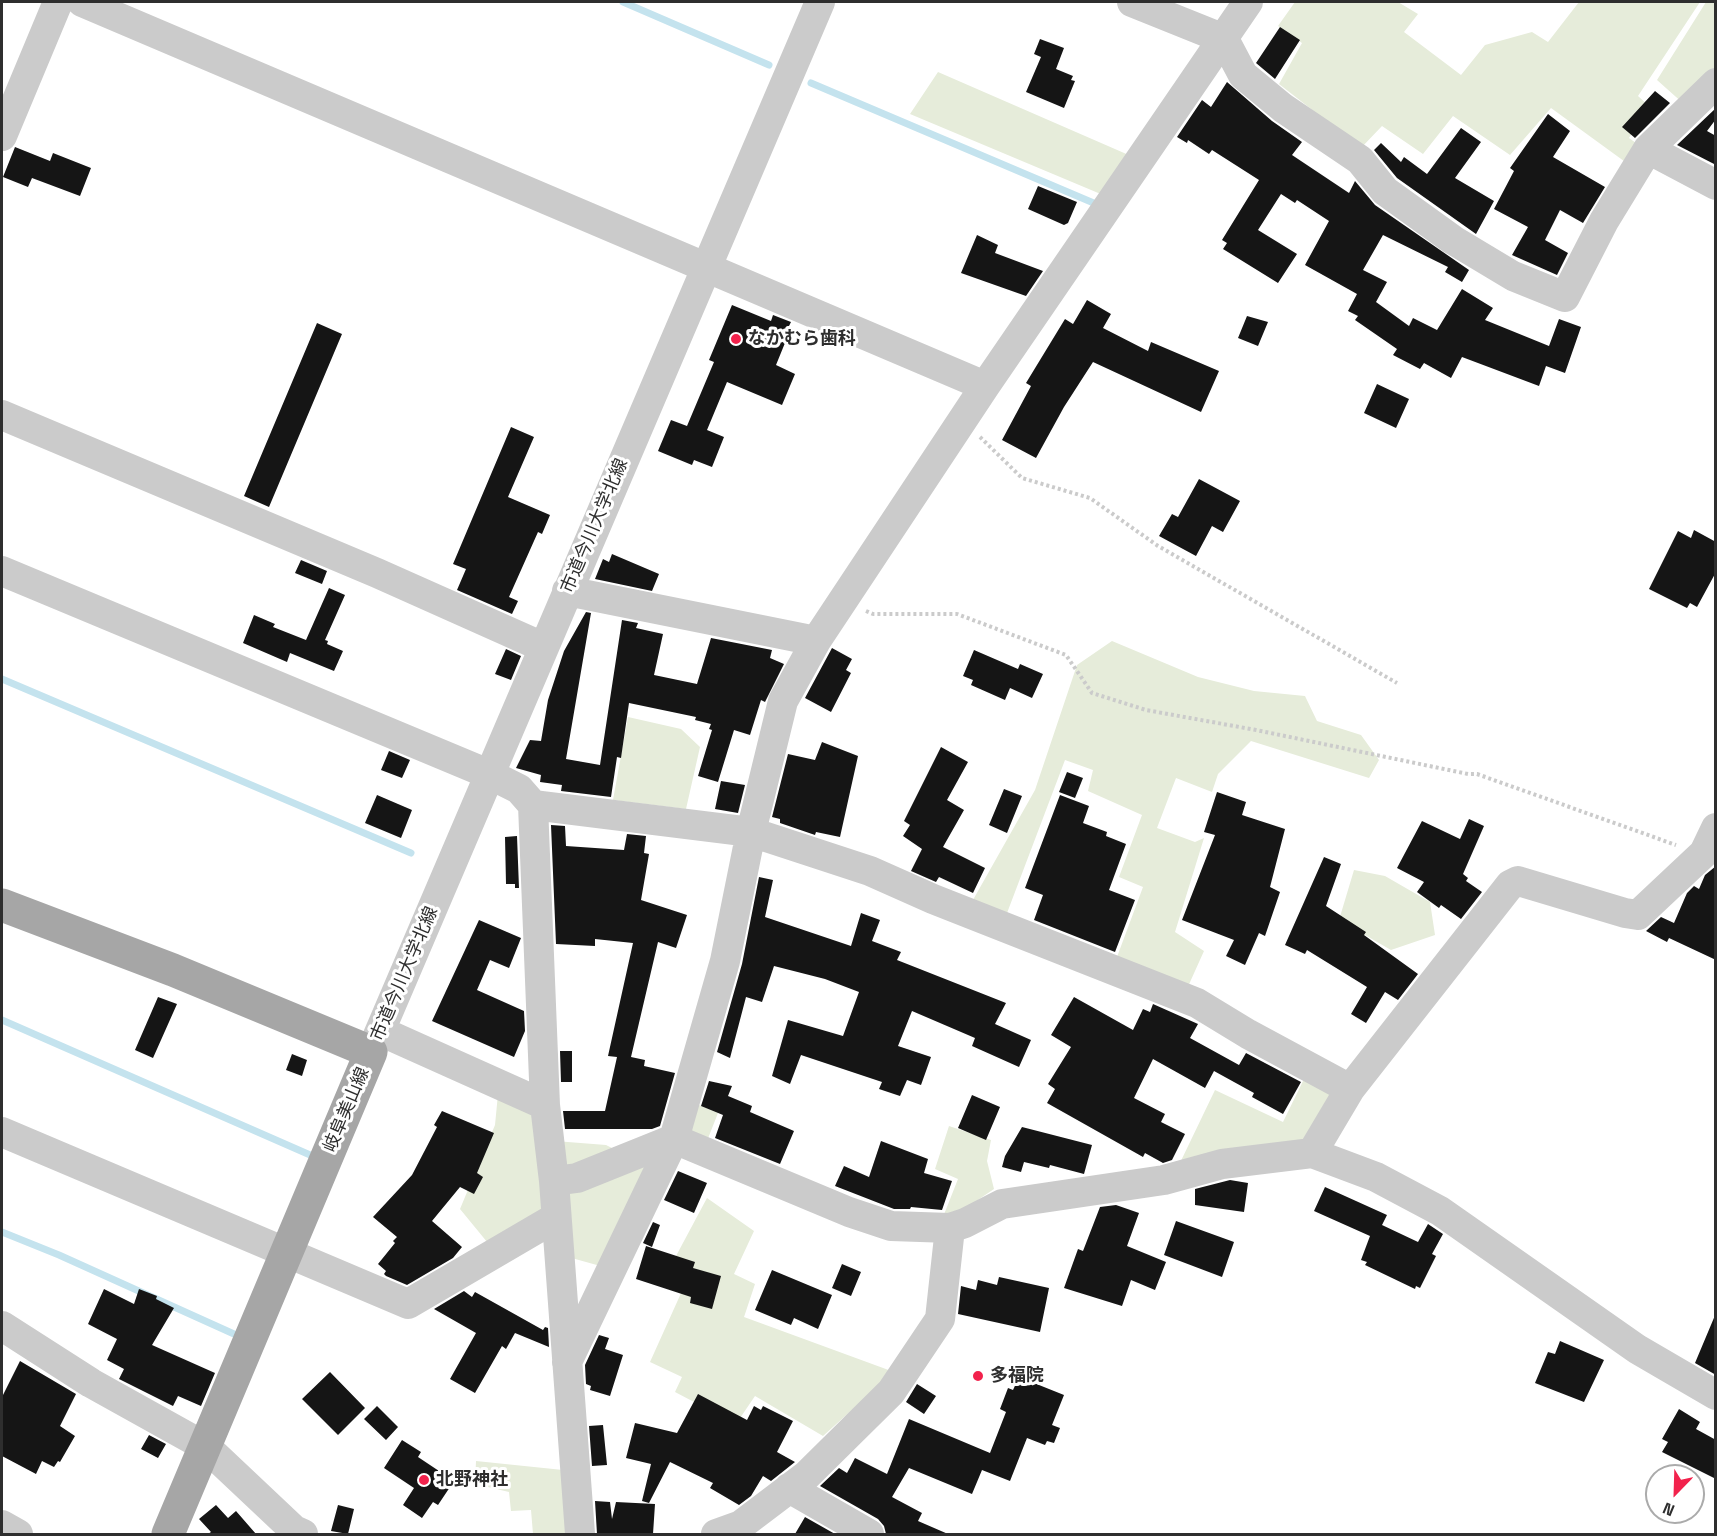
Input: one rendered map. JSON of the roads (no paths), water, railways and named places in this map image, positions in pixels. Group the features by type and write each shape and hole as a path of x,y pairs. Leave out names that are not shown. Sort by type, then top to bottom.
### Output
{"main road":[{"name":"岐阜美山線","path":"2,905 173,970 376,1041 168,1534"}],"street":[{"path":"2,136 58,2"},
{"path":"81,2 985,386"},
{"name":"市道今川大学北線","path":"376,1041 820,2"},
{"path":"1132,2 1224,39 1243,75 1283,108 1360,160 1385,190 1453,240 1513,276 1565,297 1604,221 1648,149 1716,83"},
{"path":"567,1362 674,1139 725,961 751,832 783,701 816,641 964,421 985,386 1248,2"},
{"path":"1648,149 1716,185"},
{"path":"2,415 377,573 543,647"},
{"path":"2,571 491,775 519,789 533,805 545,1105 554,1181 580,1534"},
{"path":"567,591 816,641"},
{"path":"533,805 751,832 870,871 943,903 1197,1003 1248,1034 1350,1089"},
{"path":"1312,1153 1350,1089 1510,885 1518,881 1625,914 1638,915 1712,845"},
{"path":"376,1041 545,1105"},
{"path":"2,1132 408,1304 555,1218"},
{"path":"554,1181 577,1178 674,1139 776,1184 891,1226 950,1228 965,1223 1002,1203 1164,1180 1222,1164 1312,1153 1376,1177 1440,1211 1637,1349 1716,1395"},
{"path":"716,1534 741,1525 807,1475 891,1392 940,1319 950,1228"},
{"path":"2,1326 91,1383 206,1447 294,1530 303,1534"},
{"path":"789,1488 869,1534"},
{"path":"2,1525 18,1534"}],"waterway":[{"path":"623,2 769,65"},
{"path":"811,83 1096,204"},
{"path":"2,679 411,853"},
{"path":"2,1020 317,1158"},
{"path":"2,1232 59,1255 234,1334"}],"place":[{"name":"なかむら歯科","path":"736,339"},
{"name":"多福院","path":"978,1376"},
{"name":"北野神社","path":"424,1480"}]}
